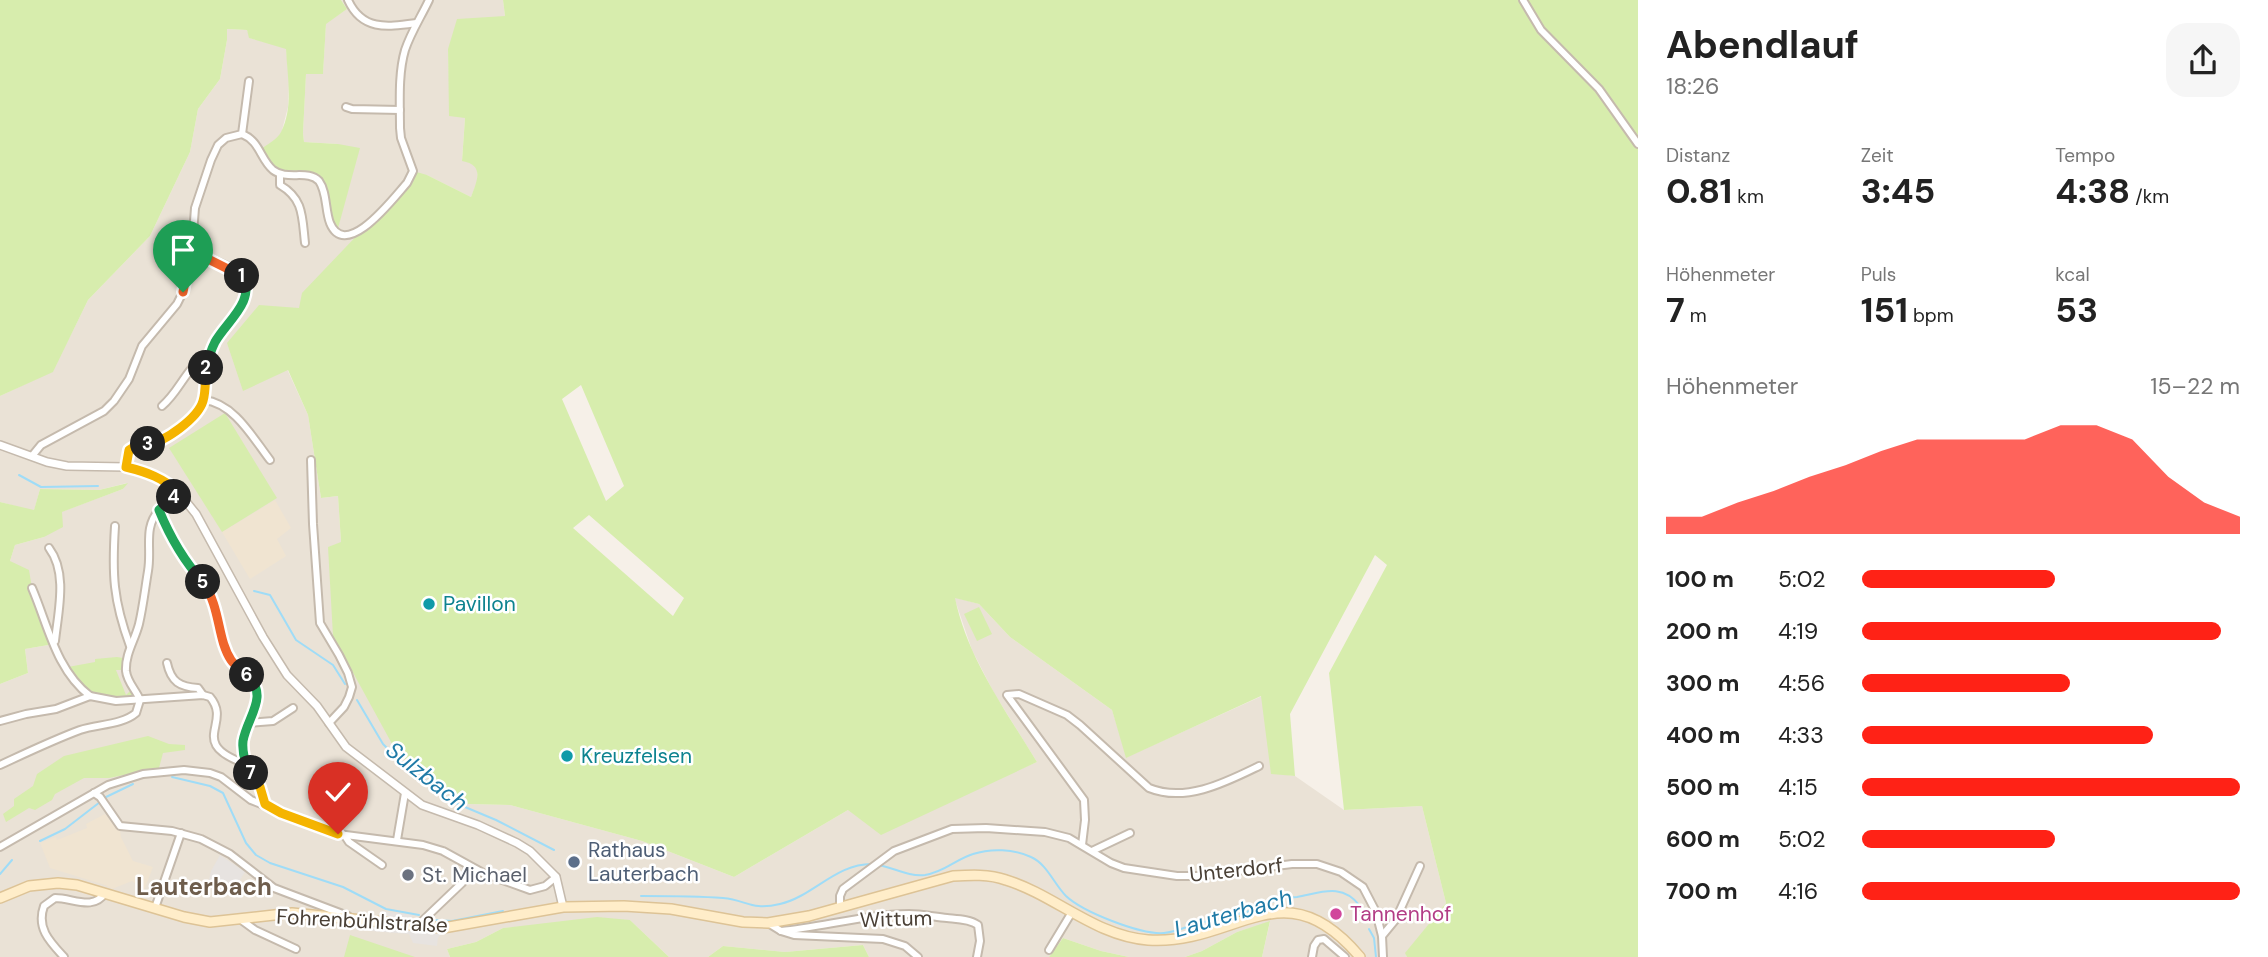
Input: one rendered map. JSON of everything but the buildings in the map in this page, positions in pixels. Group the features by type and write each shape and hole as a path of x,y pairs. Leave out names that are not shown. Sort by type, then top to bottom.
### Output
{"main road":[{"name":"Fohrenbühlstraße","path":"0,898 17,889 48,883 77,885 200,921 222,922 292,913 443,928 563,907 654,907 743,922 768,923 795,919 953,876 975,874 1023,886 1112,932 1147,940 1182,938 1287,911 1312,917 1329,926 1344,938 1358,956"}],"street":[{"path":"348,0 352,10 369,23 393,26 416,23"},
{"path":"32,456 41,445 104,411 114,401 130,379 142,346 177,304 183,292 192,247 195,208 211,160 218,145 226,138 242,134 254,142 270,167 280,174 311,176 317,179 322,186 332,227 345,235 361,231 407,183 413,171 401,138 402,65 416,23 429,0"},
{"path":"1523,0 1541,30 1599,89 1638,144"},
{"path":"242,134 249,81"},
{"path":"346,107 400,110"},
{"path":"280,174 280,185 295,197 301,209 305,243"},
{"path":"126,467 129,450 137,445 158,443 168,438 199,409 204,400 206,366 214,344 247,294 247,283 242,274 200,255 192,247"},
{"path":"162,406 174,396 192,368 206,366"},
{"path":"204,400 220,404 236,416 270,460"},
{"path":"0,445 67,466 126,467 148,472 168,482 197,514 263,637 287,675 317,706 352,752 405,793 435,811 478,825 517,843 541,860 556,877 563,907"},
{"path":"311,460 320,623 339,655 352,687 344,707 330,723"},
{"path":"0,765 79,730 131,717 139,707 140,700 126,673 130,646 138,628 150,559 148,530 151,519 180,493"},
{"path":"159,510 180,553 213,598 227,652 232,661 252,680 257,690 258,700 243,743 246,764 260,787 265,804"},
{"path":"115,526 112,569 118,614 130,646"},
{"path":"49,548 58,559 60,582 54,644"},
{"path":"32,588 71,678 90,696"},
{"path":"167,663 176,684 185,688 198,688 203,695"},
{"path":"1082,845 1084,800 1007,695 1019,694 1067,715 1149,788 1158,792 1175,794 1199,790 1220,784 1259,766"},
{"path":"0,722 56,709 90,696 116,701 203,695 214,701 216,746 226,756 246,764"},
{"path":"249,723 273,721 293,708"},
{"path":"0,847 128,778 184,770 210,773 250,800 345,836 397,840 443,851 469,866 530,890 545,886 556,877"},
{"path":"397,840 405,793"},
{"path":"97,795 120,825 162,829 201,839 220,849 274,888 355,919"},
{"name":"Unterdorf","path":"839,907 843,889 904,847 952,829 1031,830 1060,835 1124,868 1184,876 1292,864 1317,864 1341,872 1363,887 1376,912 1382,936 1383,957"},
{"path":"155,908 181,833"},
{"path":"1092,851 1129,833"},
{"path":"345,836 349,842 382,865"},
{"path":"416,926 462,883 469,866"},
{"path":"1382,936 1396,919 1420,866"},
{"path":"64,957 43,930 41,915 44,906 55,898 91,903 100,900 105,893"},
{"path":"1049,950 1072,912"},
{"name":"Wittum","path":"781,931 909,914 951,918 978,925 980,941 976,957"},
{"path":"240,919 255,930 296,949"},
{"path":"768,923 781,931 794,934 883,939 905,946 918,957"},
{"path":"1312,957 1314,946 1318,940 1324,939 1345,957"}],"shaded area":[{"path":"341,0 503,0 505,16 448,49 449,79 465,118 462,160 471,162 477,168 478,180 471,197 427,175 412,175 299,309 287,369 308,415 321,498 338,496 341,542 468,804 510,805 642,841 734,877 848,810 1018,770 1037,762 994,693 972,650 954,597 979,604 1010,637 1112,710 1127,757 1262,696 1272,773 1295,776 1344,810 1422,806 1446,903 1406,953 1407,957 1262,957 1270,922 1237,932 1185,957 1129,957 1063,938 1049,957 869,957 863,945 785,952 723,946 708,957 669,957 630,920 503,928 476,942 447,949 450,957 0,957 0,684 28,673 25,649 54,644 10,561 15,545 44,537 61,512 123,489 127,483 99,490 40,489 34,511 0,502 0,396 53,371 88,300 150,236 190,152 198,109 220,79 227,40 226,29 247,30 250,38 286,48 288,107 281,134 317,179 337,231 346,196 338,144 304,142 303,133 306,73 323,73 326,23 347,9"},
{"path":"275,500 291,528 277,539 286,556 250,579 222,532"},
{"path":"105,814 120,830 133,861 153,867 144,891 132,881 112,889 50,868 40,843 56,837 57,840 87,828 86,824"},
{"path":"220,855 245,872 231,894 208,884 211,871"},
{"path":"382,911 412,915 411,929 443,932 438,938 437,946 413,943 409,934 371,931 371,924 380,925"}],"green space":[{"path":"0,0 341,0 347,9 326,24 323,74 306,74 303,133 304,142 360,148 337,232 332,227 317,179 274,171 260,150 277,137 285,122 289,91 286,49 249,38 247,30 227,29 220,79 198,109 190,152 150,236 88,300 53,372 0,396"},
{"path":"503,0 1638,0 1638,957 1407,957 1405,953 1446,903 1422,806 1344,810 1329,673 1387,565 1375,555 1290,714 1295,776 1271,774 1261,696 1126,758 1112,710 1010,637 979,604 955,598 978,662 1037,762 881,835 848,810 734,877 642,841 510,805 468,804 397,753 333,636 328,547 341,542 338,496 321,498 308,415 288,370 243,391 227,343 259,305 299,308 302,293 407,183 413,171 471,197 477,170 462,161 465,118 449,116 448,49 457,19 505,16","holes":["581,385 624,486 606,501 562,399","589,515 684,598 673,616 573,528"]},
{"path":"225,413 277,498 222,532 169,448"},
{"path":"128,483 123,489 62,512 63,527 44,537 15,545 10,561 29,570 32,588 54,644 25,649 28,673 0,684 0,502 34,510 40,489 99,490"},
{"path":"979,607 992,634 977,641 964,614"},
{"path":"123,658 122,670 116,670 126,695 130,691 133,696 111,698 89,693 68,667 95,662 95,659"},
{"path":"148,736 169,744 185,745 185,750 163,753 159,768 109,778 84,778 55,794 52,800 35,810 29,808 6,822 3,814 14,806 14,799 33,786 37,774 64,756"},
{"path":"597,917 630,920 669,957 450,957 447,949 476,942 503,928"},
{"path":"1270,921 1262,957 1185,957 1237,932"},
{"path":"350,935 415,957 344,957"},
{"path":"1063,938 1101,951 1129,957 1049,957"},
{"path":"863,945 869,957 708,957 723,946 785,952"}],"waterway":[{"name":"Sulzbach","path":"19,475 41,487 98,486"},
{"name":"Sulzbach","path":"254,591 270,595 296,640 333,665 345,684"},
{"name":"Sulzbach","path":"357,700 383,744 399,760 453,802 496,820 554,850"},
{"name":"Lauterbach","path":"172,777 210,786 223,793 246,843 256,855 270,863 343,887 386,909 419,915"},
{"name":"Lauterbach","path":"104,798 133,784"},
{"name":"Lauterbach","path":"40,841 65,829 100,802"},
{"name":"Lauterbach","path":"879,865 907,874 925,875 980,852 1017,852 1037,860 1066,896 1085,909 1127,926 1154,933 1173,931 1254,910 1281,898 1322,892 1346,894 1360,906"},
{"name":"Lauterbach","path":"0,874 12,860"},
{"name":"Lauterbach","path":"641,896 723,898 756,906 770,906 792,900 848,869 873,864"},
{"name":"Lauterbach","path":"432,920 452,921 503,911"},
{"name":"Lauterbach","path":"1369,929 1374,938 1376,957"}],"place":[{"name":"Pavillon","path":"429,604"},
{"name":"Kreuzfelsen","path":"567,756"},
{"name":"Rathaus Lauterbach","path":"574,862"},
{"name":"St. Michael","path":"408,875"},
{"name":"Tannenhof","path":"1336,914"}],"district":[{"name":"Lauterbach","path":"204,887"}],"route":[{"path":"183,292 192,247 200,255 242,274 247,283 247,294 240,307 214,344 206,366 204,400 199,409 168,438 158,443 137,445 129,450 126,467 148,472 168,482 180,493 159,510 176,546 213,598 227,652 232,661 252,680 257,690 258,700 245,733 243,754 260,787 265,804 281,813 338,834"}]}
